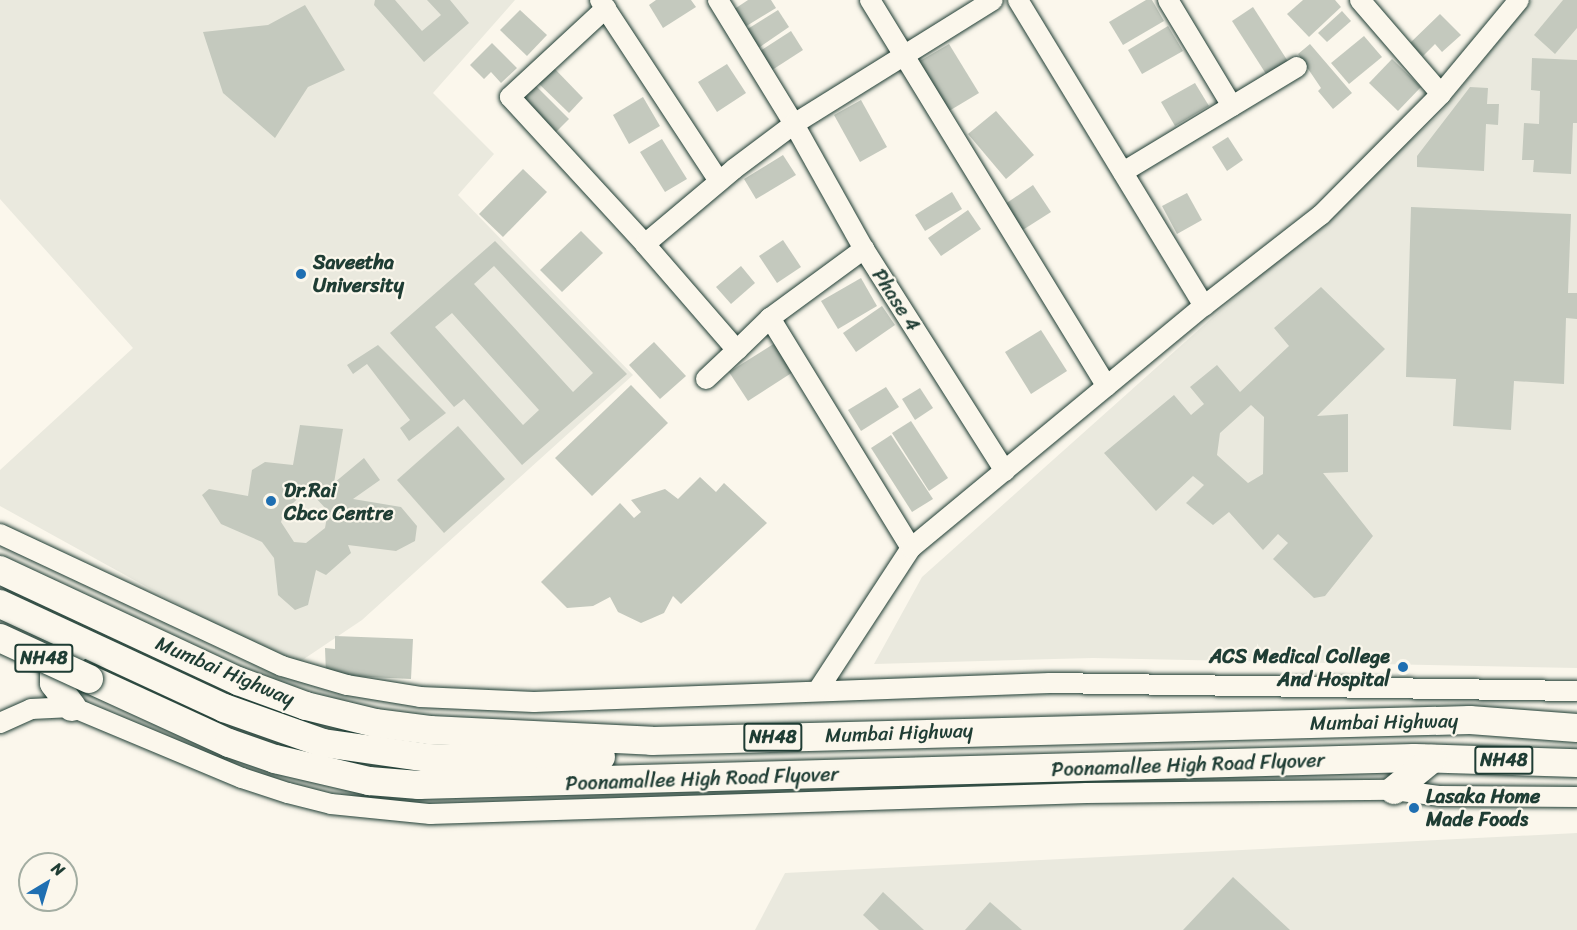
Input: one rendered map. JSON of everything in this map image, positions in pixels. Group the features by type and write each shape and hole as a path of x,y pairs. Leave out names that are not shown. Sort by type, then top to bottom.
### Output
{"highway":[{"name":"Mumbai Highway","path":"0,570 238,681 306,706 375,723 504,737 652,741 1470,720 1577,728"},
{"path":"0,604 275,728 365,752 524,760 664,752 759,738"},
{"name":"Poonamallee High Road Flyover","path":"0,638 229,743 275,759 369,781 420,785 1432,759"},
{"path":"72,707 54,682 54,669 61,657 91,646"},
{"name":"Mumbai Highway","path":"1432,759 1494,759 1577,764"},
{"path":"1394,790 1432,759"},
{"path":"1494,759 1532,772 1577,779"}],"street":[{"name":"Phase 4","path":"718,0 794,124 864,249 1005,471"},
{"path":"870,0 902,58 1107,386"},
{"path":"645,244 718,181 794,124 993,0"},
{"path":"1018,0 1204,306"},
{"path":"1168,0 1232,106"},
{"path":"1360,0 1441,94"},
{"path":"818,690 912,548 1204,306 1321,215 1441,94 1519,0"},
{"path":"718,181 603,4 510,97 645,244 738,350"},
{"path":"1123,172 1297,67"},
{"path":"706,379 770,318 864,249"},
{"path":"770,318 912,548"},
{"path":"0,534 249,651 316,678 420,697 534,702 1050,683 1577,691"},
{"path":"0,723 31,709 72,707 242,778 288,793 331,804 430,814 1087,793 1394,790 1451,797 1577,797"}],"shaded area":[{"name":"Saveetha University","path":"0,0 515,0 433,93 494,154 458,195 633,375 362,620 292,667 0,506 0,470 133,348 0,199"},
{"name":"ACS Medical College And Hospital","path":"1532,0 1577,0 1577,668 1093,658 874,664 922,577 1438,116"},
{"path":"1577,833 1577,930 755,930 785,873"}],"building":[{"path":"375,0 395,0 422,31 441,15 427,0 450,0 469,23 424,62 374,5"},
{"path":"656,0 691,0 696,7 663,28 649,5"},
{"path":"748,0 771,0 776,8 740,30 733,10"},
{"path":"1146,0 1152,0 1164,21 1123,45 1109,22"},
{"path":"1303,0 1335,0 1341,7 1309,37 1287,14"},
{"path":"1563,0 1577,0 1577,28 1555,54 1534,35"},
{"path":"305,5 345,70 308,87 275,138 223,93 203,32 268,25"},
{"path":"1253,7 1289,63 1268,77 1232,21"},
{"path":"520,10 547,35 527,56 500,30"},
{"path":"778,10 789,27 754,51 746,30"},
{"path":"1342,11 1351,21 1327,42 1318,33"},
{"path":"1440,14 1461,35 1442,52 1435,44 1423,56 1410,43"},
{"path":"1168,26 1183,51 1142,74 1128,50"},
{"path":"791,31 803,50 769,72 760,51"},
{"path":"1364,36 1382,57 1349,84 1331,63"},
{"path":"492,43 517,68 501,83 491,72 484,79 470,65"},
{"path":"949,44 979,93 944,114 913,65"},
{"path":"1310,44 1352,93 1333,109 1318,91 1321,88 1298,54"},
{"path":"1532,58 1577,60 1577,123 1573,123 1571,174 1533,172 1534,160 1522,160 1524,123 1539,124 1540,91 1531,90"},
{"path":"1392,59 1421,87 1398,111 1369,83"},
{"path":"727,64 746,93 717,112 698,82"},
{"path":"551,65 583,98 569,113 536,81"},
{"path":"1195,83 1209,106 1175,126 1161,102"},
{"path":"534,84 569,119 554,134 519,99"},
{"path":"1470,87 1488,88 1487,104 1499,104 1498,125 1486,124 1484,171 1417,167 1417,156"},
{"path":"643,97 660,126 629,144 613,115"},
{"path":"861,100 887,147 860,162 834,115"},
{"path":"996,111 1034,155 1006,179 968,134"},
{"path":"1228,137 1243,160 1227,171 1212,147"},
{"path":"662,139 687,179 665,192 640,152"},
{"path":"783,155 796,175 756,199 744,179"},
{"path":"523,169 547,192 503,237 479,214"},
{"path":"1033,185 1051,212 1015,235 998,209"},
{"path":"952,192 962,209 925,231 915,215"},
{"path":"1187,193 1202,220 1177,234 1162,206"},
{"path":"1411,207 1571,214 1568,293 1577,293 1577,319 1566,318 1564,384 1514,381 1511,430 1453,426 1456,379 1406,377"},
{"path":"968,210 981,229 941,256 928,238"},
{"path":"581,231 603,253 562,292 540,270"},
{"path":"783,240 801,267 777,283 759,256"},
{"path":"495,241 627,374 522,465 464,399 454,407 390,333","holes":["494,266 593,373 573,392 474,284","452,313 539,410 523,425 435,327"]},
{"path":"741,266 755,283 731,304 716,287"},
{"path":"861,278 877,306 838,329 821,301"},
{"path":"1321,287 1385,349 1317,416 1348,414 1348,472 1323,473 1373,536 1325,596 1314,598 1273,559 1288,543 1278,534 1263,550 1229,512 1213,525 1186,503 1204,485 1193,476 1156,511 1104,453 1174,395 1191,415 1204,404 1190,387 1217,365 1240,392 1289,346 1274,328","holes":["1251,405 1264,417 1263,474 1248,483 1217,455 1220,433"]},
{"path":"882,306 895,325 856,352 843,333"},
{"path":"1041,330 1067,371 1031,394 1005,352"},
{"path":"654,342 686,376 660,399 629,365"},
{"path":"775,343 793,372 748,401 729,372"},
{"path":"378,345 446,413 409,441 400,428 410,420 367,364 353,374 347,365"},
{"path":"631,385 668,423 592,496 555,458"},
{"path":"886,387 899,407 861,431 848,410"},
{"path":"920,388 933,408 915,420 902,399"},
{"path":"911,421 948,478 929,491 892,433"},
{"path":"300,425 343,429 334,483 364,458 380,480 353,499 401,507 417,526 415,541 396,551 348,545 351,553 326,575 316,570 308,605 295,610 278,595 274,558 262,542 221,524 202,495 209,489 248,496 252,470 265,462 293,465","holes":["301,496 314,496 328,511 325,528 306,543 294,542 281,522 285,510"]},
{"path":"458,426 505,479 444,533 397,480"},
{"path":"891,435 933,499 912,512 871,448"},
{"path":"700,477 716,492 724,483 767,523 681,604 673,596 664,613 641,623 618,612 610,597 593,606 567,608 541,582 620,503 634,518 641,512 631,500 665,489 678,499"},
{"path":"335,636 413,639 411,679 326,675 325,648 335,649"},
{"path":"1233,877 1290,930 1183,930"},
{"path":"883,892 924,930 879,930 863,915"},
{"path":"990,902 1022,930 965,930"}],"place":[{"name":"Saveetha University","path":"301,274"},
{"name":"Dr.Rai Cbcc Centre","path":"271,501"},
{"name":"ACS Medical College And Hospital","path":"1403,667"},
{"name":"Lasaka Home Made Foods","path":"1414,808"}]}
